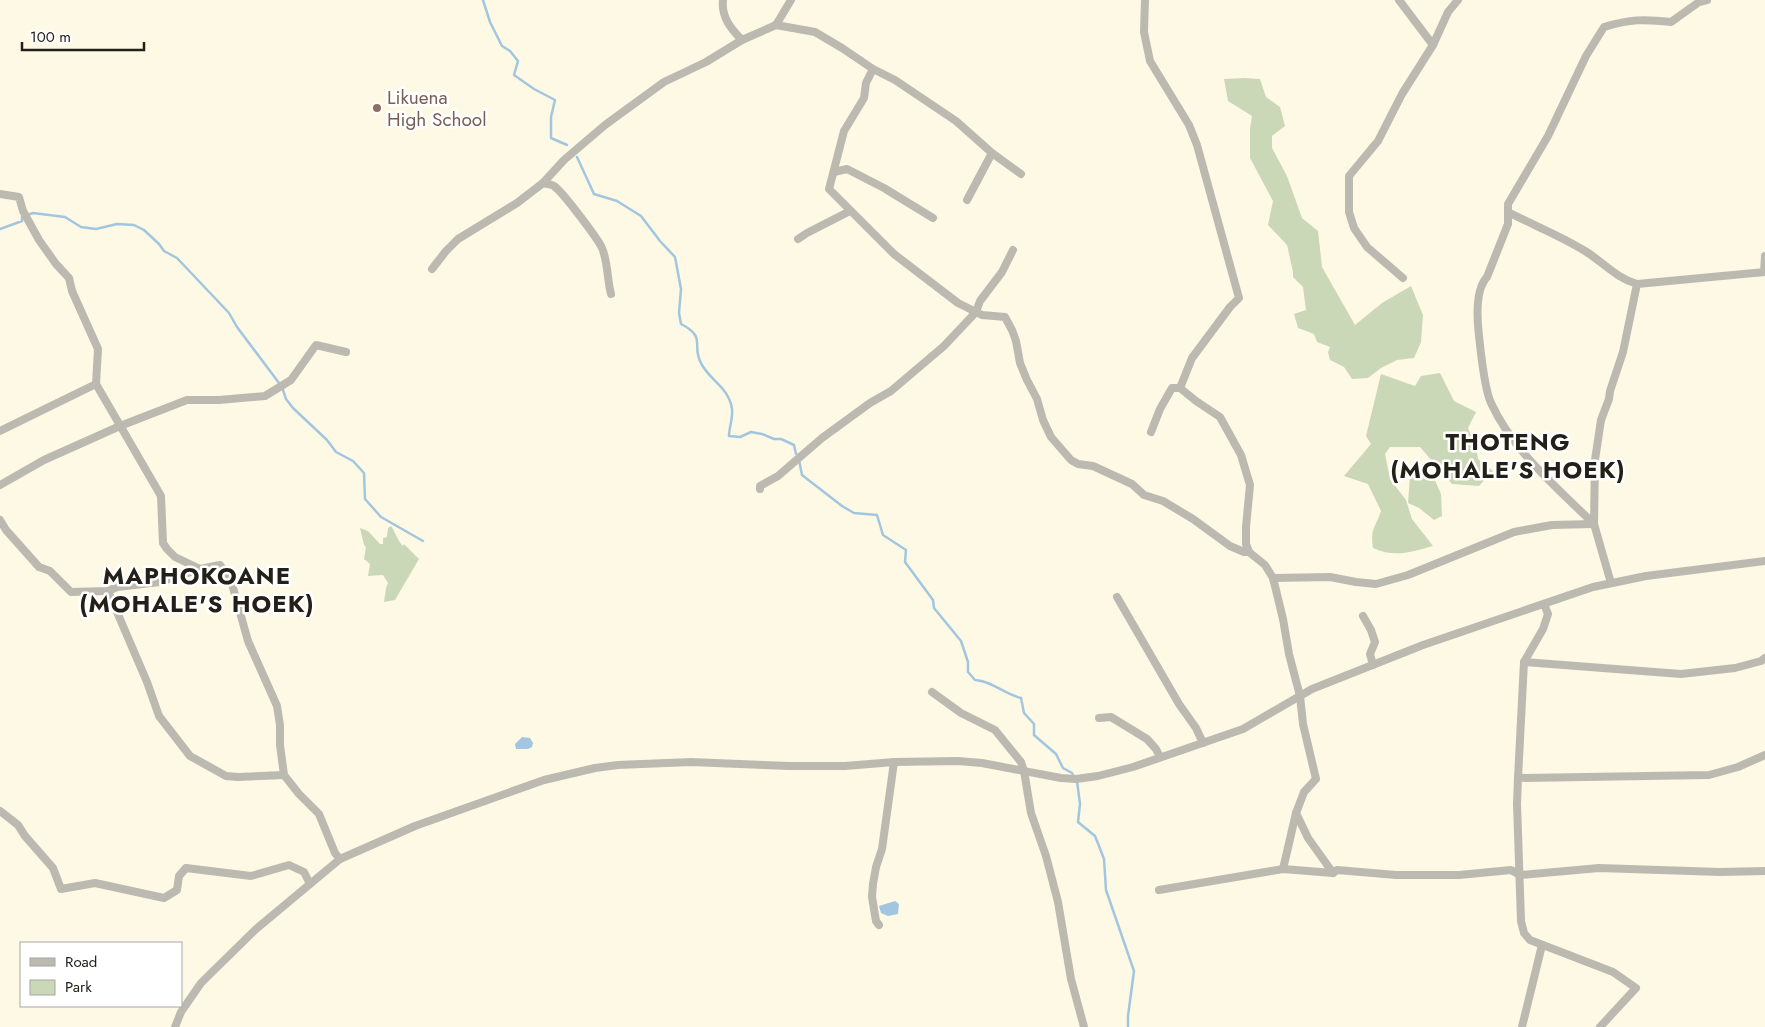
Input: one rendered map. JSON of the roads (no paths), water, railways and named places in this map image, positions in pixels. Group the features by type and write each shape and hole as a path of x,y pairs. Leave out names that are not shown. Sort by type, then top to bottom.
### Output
{"street":[{"path":"723,0 722,5 726,19 732,31 742,40"},
{"path":"776,25 791,0"},
{"path":"1145,0 1144,32 1150,61 1189,126 1197,145 1239,298 1230,307 1192,358 1180,388"},
{"path":"1399,0 1432,45"},
{"path":"1403,278 1367,247 1354,228 1349,212 1349,176 1378,141 1402,94 1432,45 1448,12 1458,0"},
{"path":"1594,524 1547,478 1507,433 1490,401 1481,356 1476,314 1483,282 1487,277 1508,224 1508,204 1548,136 1586,56 1604,27 1622,21 1642,19 1672,22 1699,2 1706,0"},
{"path":"432,269 458,239 517,203 543,183 564,160 605,125 664,82 706,62 742,40 776,25 815,32 873,69 895,80 956,122 992,153 1021,174"},
{"path":"873,69 866,83 864,98 844,131 829,189 894,254 958,303 982,314 1005,317 1016,341 1026,380 1037,399 1038,409 1043,420 1051,437 1071,460 1078,464 1093,466 1132,484 1144,495 1163,502 1193,519 1230,546 1244,552 1249,552"},
{"path":"967,200 992,153"},
{"path":"834,172 847,169 854,172 933,218"},
{"path":"543,183 553,185 563,194 602,247 611,294"},
{"path":"0,194 19,197 23,211 39,240 68,278 98,349 96,384 161,496 163,543 166,549 175,557 200,569"},
{"path":"798,239 850,211"},
{"path":"1508,212 1568,241 1587,252 1625,280 1638,284 1764,272 1765,256"},
{"path":"760,489 760,486 778,476 822,438 904,380 944,346 976,312 980,301 1002,272 1013,250"},
{"path":"1611,583 1594,524 1595,460 1601,420 1623,352 1638,284"},
{"path":"0,485 44,460 120,426 187,400 219,400 265,396 291,380 316,345 346,352"},
{"path":"0,431 96,384"},
{"path":"1151,432 1160,409 1172,388 1180,388 1220,418 1241,455 1250,485 1246,544 1249,552 1265,565 1273,578 1300,696 1303,724 1316,779 1304,792 1296,813 1283,869"},
{"path":"0,520 6,530 39,567 50,571 71,592 108,592 117,587 160,582 200,569 220,565 230,577 248,641 277,706 284,775 298,794 319,814 335,853 340,858"},
{"path":"1273,578 1330,576 1376,584 1408,575 1514,532 1552,525 1594,524"},
{"path":"175,1027 181,1012 201,983 255,930 340,858 416,826 544,780 595,768 618,765 691,762 844,766 894,762 958,761 982,763 1061,778 1076,779 1098,776 1244,729 1312,690 1373,665 1467,630 1593,587 1646,576 1765,561"},
{"path":"108,592 160,716 190,756 226,776 284,775"},
{"path":"1118,597 1203,743"},
{"path":"1544,604 1548,614 1543,629 1524,662 1517,804 1521,921 1524,933 1530,940 1613,972 1636,988 1600,1027"},
{"path":"1363,616 1375,642 1370,654 1373,665"},
{"path":"1524,662 1681,674 1735,668 1761,661 1765,658"},
{"path":"932,692 961,713 995,730 1021,762 1030,813 1052,878 1071,979 1084,1027"},
{"path":"1099,718 1111,718 1148,739 1160,757"},
{"path":"1518,778 1709,775 1738,767 1765,755"},
{"path":"879,924 876,921 872,897 873,884 882,849 894,762"},
{"path":"0,812 18,825 25,836 53,868 60,889 94,884 164,898 177,890 179,876 186,868 251,876 289,865 304,872 310,884"},
{"path":"1296,813 1308,838 1333,873"},
{"path":"1159,890 1283,869 1333,873 1337,870 1396,875 1459,875 1511,870 1520,875 1599,868 1720,872 1765,871"},
{"path":"1522,1027 1542,945"}],"water":[{"path":"522,737 530,738 533,743 532,747 516,749 515,744"},
{"path":"895,901 899,904 898,914 888,916 881,913 879,906"}],"waterway":[{"path":"483,0 490,22 502,46 510,51 518,61 514,75 534,89 555,100 551,117 551,138 567,145"},
{"path":"577,157 594,194 617,201 641,216 675,257 681,289 679,313 681,324 694,333 697,342 697,352 702,365 724,390 730,402 732,413 729,436 740,437 751,432 774,439 781,439 794,445 802,475 854,513 877,515 883,535 906,550 905,562 933,600 934,608 961,641 968,662 968,672 975,680 987,683 1021,698 1024,713 1034,724 1034,735 1056,754 1063,768 1072,773 1074,777"},
{"path":"0,229 22,221 22,217 33,213 65,217 81,227 96,229 117,224 134,225 144,230 164,251 177,258 229,313 237,327 282,387 286,399 293,408 327,440 336,452 353,461 364,473 365,499 381,517 423,541"},
{"path":"1077,781 1080,804 1078,822 1095,836 1104,859 1106,890 1134,971 1128,1027"}],"place":[{"name":"Likuena High School","path":"377,108"}],"district":[{"name":"THOTENG (MOHALE'S HOEK)","path":"1508,455"},
{"name":"MAPHOKOANE (MOHALE'S HOEK)","path":"197,589"}]}
